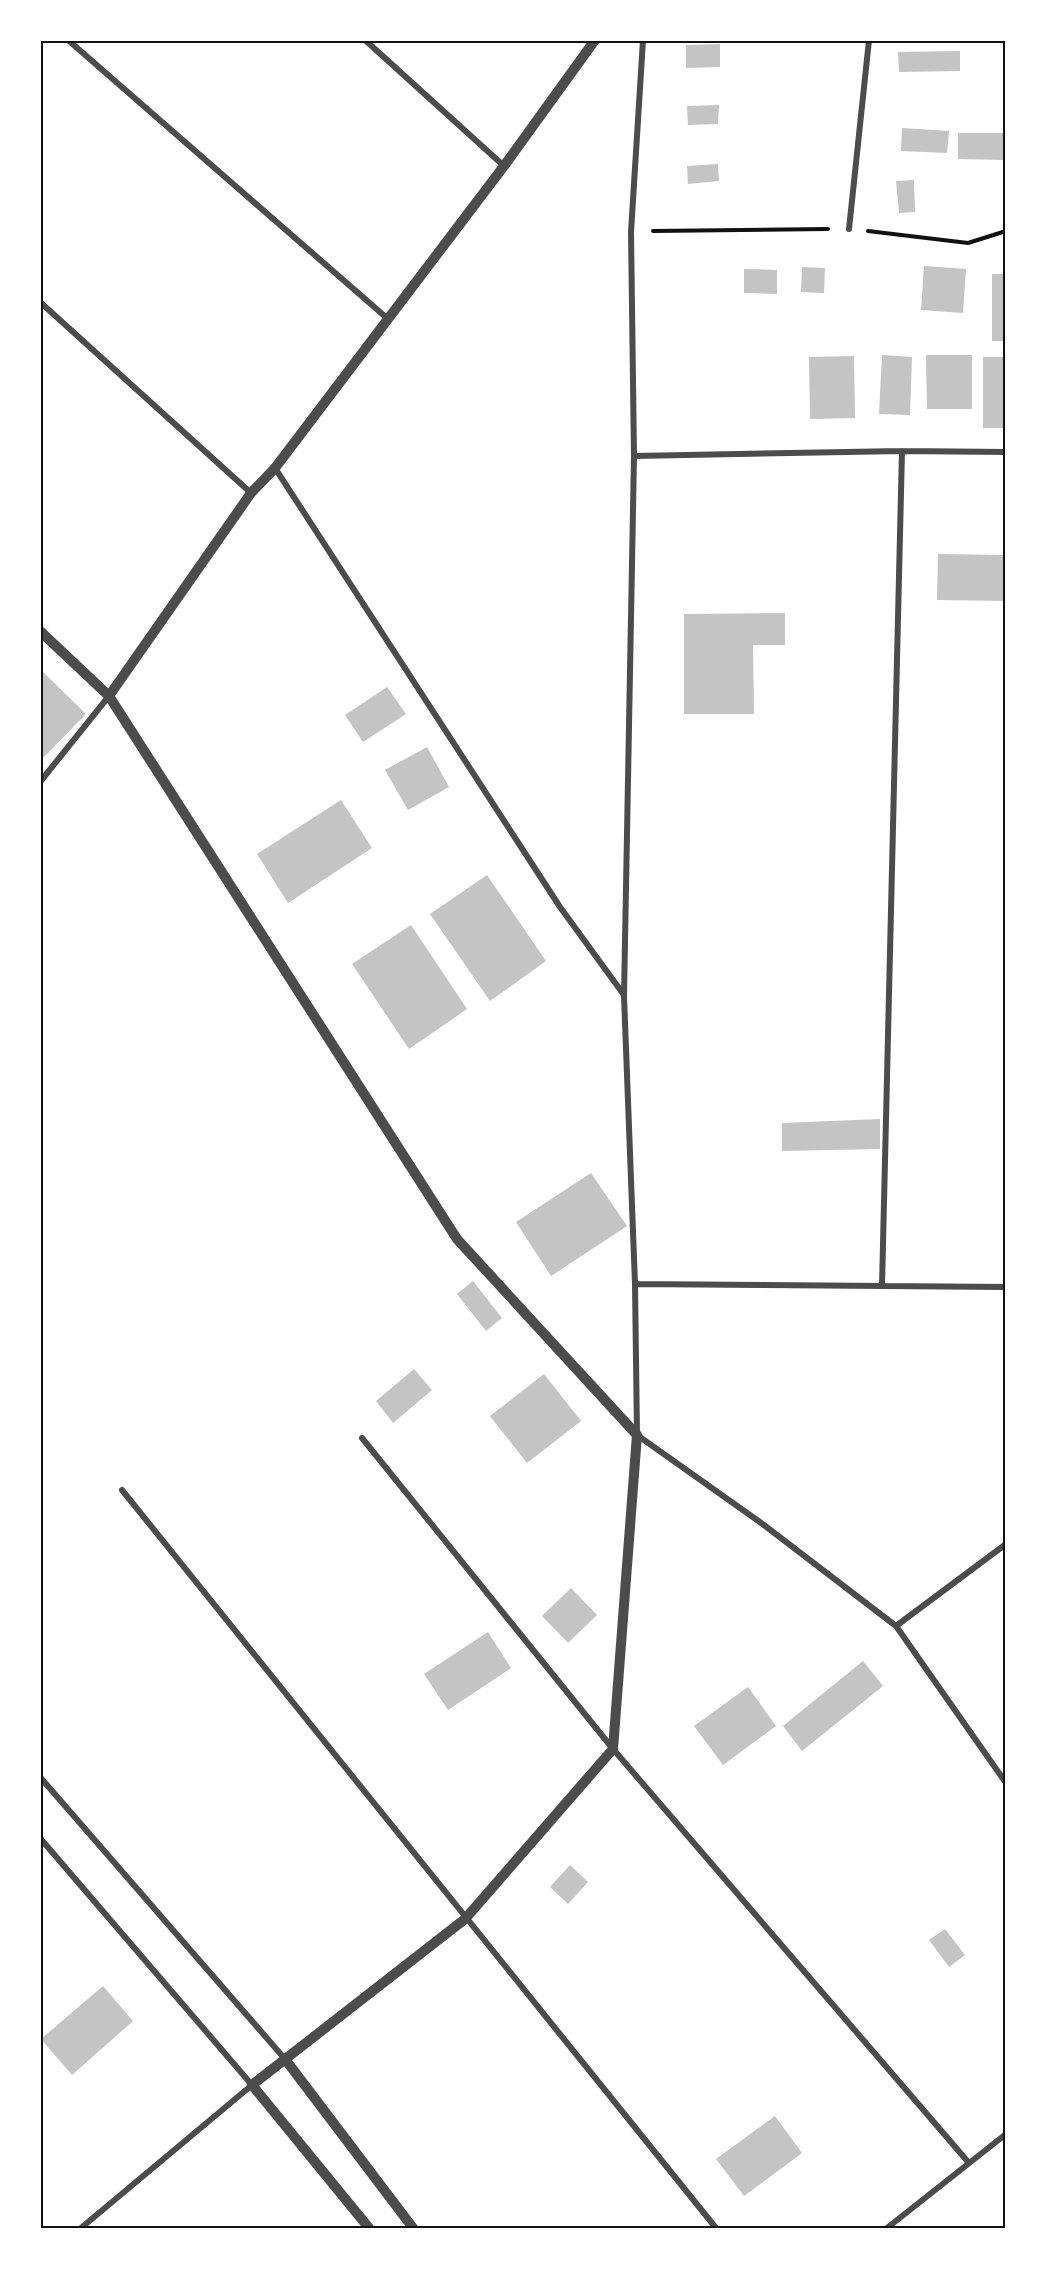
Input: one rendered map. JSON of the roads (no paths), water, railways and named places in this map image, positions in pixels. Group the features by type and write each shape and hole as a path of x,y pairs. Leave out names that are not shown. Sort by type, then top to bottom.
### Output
{"street":[{"path":"68,40 388,319"},
{"path":"365,40 504,166"},
{"path":"40,782 109,696 250,493 275,468 504,166 595,40"},
{"path":"81,2229 252,2085 465,1919 613,1749 637,1435 635,1284 624,996 634,456 631,232 643,40"},
{"path":"849,229 869,40"},
{"path":"40,302 250,493"},
{"path":"634,456 902,451 1005,452"},
{"path":"882,1286 902,451"},
{"path":"275,468 560,907 624,996"},
{"path":"40,631 109,696 457,1239 637,1435 764,1525 896,1626 1005,1783"},
{"path":"635,1284 1005,1287"},
{"path":"362,1438 613,1749 969,2163"},
{"path":"122,1490 716,2229"},
{"path":"896,1626 1005,1545"},
{"path":"40,1777 285,2059 413,2229"},
{"path":"40,1838 252,2085 369,2229"},
{"path":"887,2229 1005,2134"}]}
